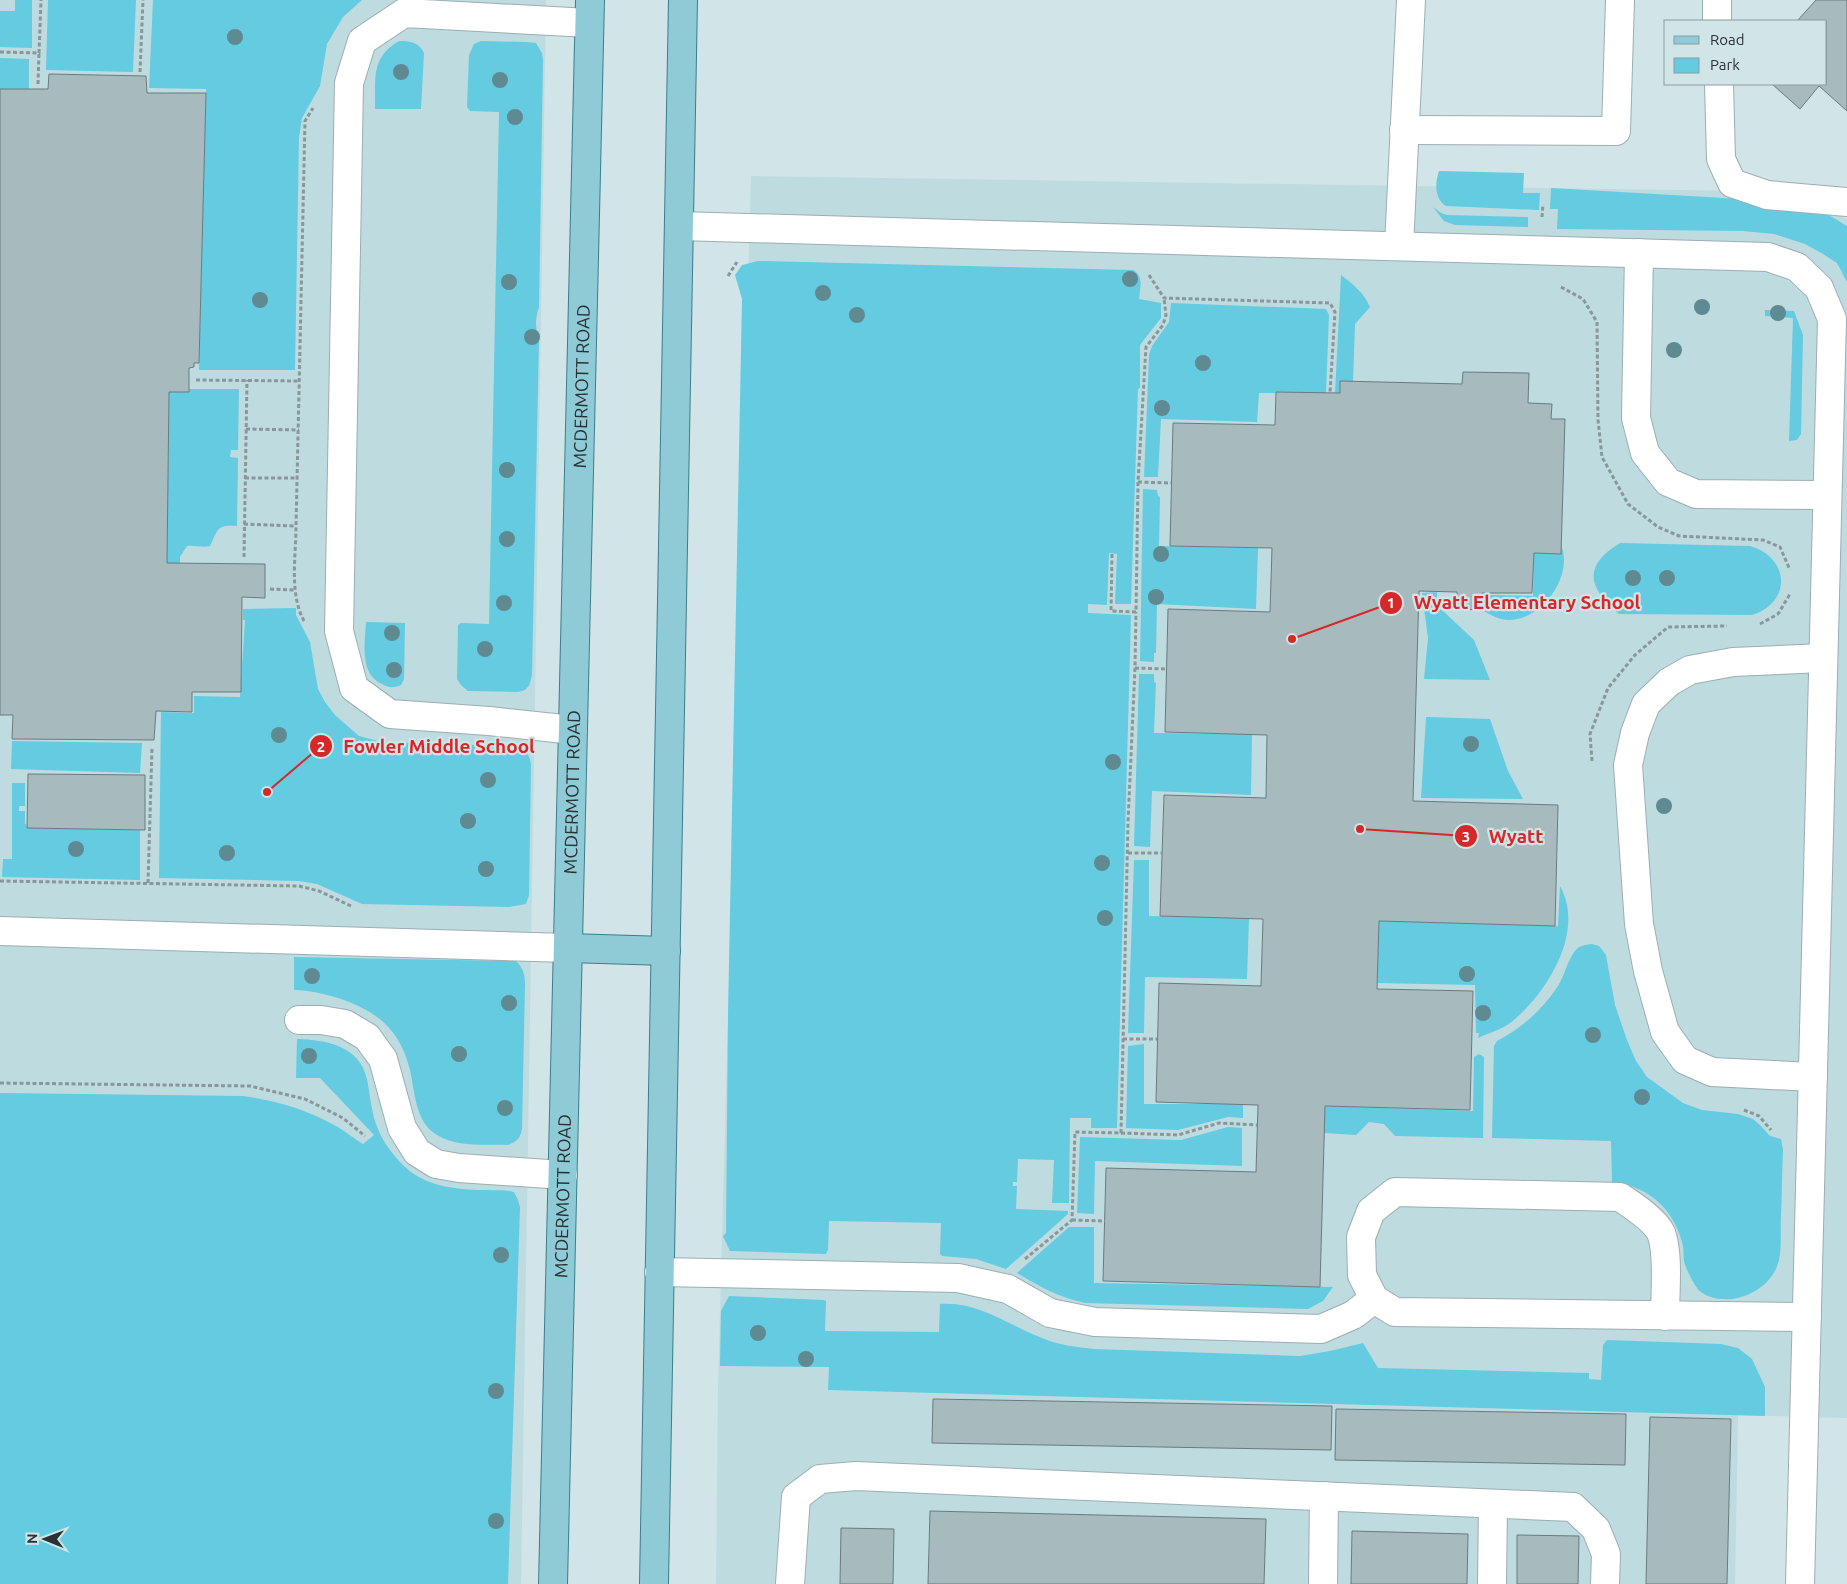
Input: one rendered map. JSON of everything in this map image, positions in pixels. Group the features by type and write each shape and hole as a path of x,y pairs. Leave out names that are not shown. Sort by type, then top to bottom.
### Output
{"main road":[{"path":"654,1584 683,0"},
{"name":"MCDERMOTT ROAD","path":"553,1584 590,11"},
{"path":"568,948 666,951"}],"lane":[{"path":"1398,246 1411,0"},
{"path":"1404,130 1616,131 1620,0"},
{"path":"1717,0 1718,20"},
{"path":"573,730 489,721 390,714 354,688 338,631 349,83 362,42 404,13 590,11"},
{"path":"1719,85 1721,159 1732,183 1767,195 1847,202"},
{"path":"679,226 1768,257 1797,267 1819,288 1832,319 1800,1584"},
{"path":"1639,253 1636,418 1645,453 1650,460 1668,482 1696,494 1828,495"},
{"path":"1813,1077 1712,1072 1685,1060 1665,1032 1648,971 1638,924 1628,765 1635,733 1646,704 1669,682 1690,670 1733,662 1823,658"},
{"path":"0,932 568,948"},
{"path":"299,1020 321,1020 345,1024 367,1037 383,1059 402,1128 417,1152 436,1164 459,1168 563,1175"},
{"path":"1665,1316 1666,1262 1661,1233 1641,1210 1620,1197 1395,1192 1371,1211 1361,1237 1362,1275 1374,1299 1395,1312 1665,1316 1807,1317"},
{"path":"659,1272 958,1278 1008,1289 1050,1313 1095,1322 1321,1329 1353,1315 1374,1299"},
{"path":"790,1584 796,1496 820,1479 856,1476 1574,1507 1596,1529 1606,1554 1605,1584"},
{"path":"1323,1584 1324,1496"},
{"path":"1492,1584 1494,1504"}],"path":[{"path":"38,84 40,0"},
{"path":"140,72 143,0"},
{"path":"0,52 39,53"},
{"path":"728,276 735,263 742,260"},
{"path":"1122,1133 1128,812 1135,668 1138,482 1146,346 1163,324 1166,315 1164,298 1147,271"},
{"path":"1558,285 1583,299 1597,322 1598,420"},
{"path":"1164,298 1330,303 1335,312 1330,393"},
{"path":"196,380 300,381"},
{"path":"244,557 247,380"},
{"path":"246,429 299,430"},
{"path":"245,478 298,478"},
{"path":"1138,482 1171,483"},
{"path":"244,524 296,526"},
{"path":"1112,554 1111,611 1136,612"},
{"path":"270,589 295,590"},
{"path":"1135,668 1166,669"},
{"path":"148,883 152,748"},
{"path":"1128,853 1162,853"},
{"path":"0,881 298,886 319,891 353,907"},
{"path":"1123,1039 1157,1039"},
{"path":"0,1083 250,1086 304,1099 343,1118 365,1136"},
{"path":"1072,1220 1075,1132 1178,1135 1219,1123 1257,1125"},
{"path":"994,1285 1072,1220 1105,1222"}],"shaded area":[{"path":"0,0 546,0 521,1584 0,1584"},
{"path":"751,176 1808,192 1847,220 1847,1418 1738,1415 1735,1584 716,1584 718,1387"}],"green space":[{"path":"15,0 32,0 32,48 0,47 0,11 15,11"},
{"path":"48,0 136,0 133,72 46,70"},
{"path":"153,0 362,0 343,17 327,44 320,86 302,118 299,137 295,370 199,370 206,89 149,88"},
{"path":"399,41 414,43 420,46 424,53 421,109 375,109 376,70 383,55"},
{"path":"481,41 536,43 542,53 543,60 539,307 536,323 539,339 532,674 531,681 525,690 518,692 468,691 457,679 458,625 461,623 489,624 499,112 470,111 467,107 469,55 474,44"},
{"path":"0,58 29,59 29,89 0,89"},
{"path":"1439,171 1524,173 1523,193 1540,193 1539,210 1446,206 1439,199 1436,190"},
{"path":"1551,188 1809,203 1847,226 1847,282 1837,263 1805,244 1774,234 1743,231 1557,229 1558,209 1550,209"},
{"path":"1433,207 1447,215 1528,217 1528,227 1455,225 1444,221"},
{"path":"758,261 1133,270 1140,279 1139,299 1161,303 1161,318 1140,345 1131,604 1115,604 1117,554 1109,553 1107,605 1088,604 1088,613 1131,615 1117,1128 1091,1128 1091,1118 1070,1118 1069,1203 1052,1203 1054,1160 1018,1159 1017,1182 1013,1182 1013,1186 1017,1186 1016,1209 1068,1211 1068,1214 1006,1269 976,1259 942,1256 940,1254 941,1223 829,1221 828,1250 826,1254 730,1251 723,1236 726,1233 728,1015 742,299 735,275 742,265"},
{"path":"1341,275 1354,285 1370,307 1355,324 1353,382 1340,381 1340,393 1335,393"},
{"path":"1171,303 1326,309 1329,315 1326,393 1259,393 1257,422 1161,419 1158,477 1144,477 1149,355 1152,346 1169,322"},
{"path":"1765,310 1794,311 1803,335 1801,434 1797,440 1789,441 1793,318 1765,316"},
{"path":"189,389 239,389 238,450 231,450 230,457 238,458 237,526 221,527 210,546 187,546 180,557 180,563 167,563 169,392 189,392"},
{"path":"1143,489 1157,490 1160,497 1159,546 1258,548 1256,609 1157,604 1156,653 1154,653 1154,662 1140,661"},
{"path":"1620,543 1750,546 1763,552 1773,560 1779,570 1781,580 1779,591 1774,601 1765,609 1752,615 1619,614 1601,595 1594,577 1599,560"},
{"path":"1561,545 1564,557 1563,570 1559,583 1543,605 1532,613 1520,618 1507,620 1500,619 1482,610 1488,608 1488,595 1533,596 1534,553 1561,554"},
{"path":"1437,592 1437,608 1443,611 1474,640 1490,680 1424,679 1428,638 1422,593"},
{"path":"296,608 296,615 310,642 318,689 335,715 359,736 382,742 510,746 522,749 527,753 531,765 529,895 526,904 509,907 362,904 317,884 299,881 159,878 161,712 194,713 194,696 240,697 245,620 243,620 243,609"},
{"path":"366,622 405,623 404,679 401,685 387,686 375,679 370,673 365,657"},
{"path":"1139,674 1154,674 1154,682 1156,683 1154,733 1252,734 1251,795 1152,791 1150,847 1134,846"},
{"path":"1426,717 1490,719 1508,771 1523,799 1421,798"},
{"path":"12,741 142,743 140,773 11,769"},
{"path":"12,783 25,783 25,806 19,806 19,811 25,811 25,824 27,828 140,830 140,880 2,877 3,859 12,859"},
{"path":"1134,860 1149,860 1149,916 1249,918 1247,979 1145,977 1144,1033 1128,1033"},
{"path":"1560,886 1567,904 1568,923 1565,942 1558,961 1537,996 1524,1011 1503,1028 1478,1038 1479,1033 1476,1033 1475,985 1377,983 1379,921 1558,926"},
{"path":"1592,944 1599,946 1606,955 1615,1005 1636,1061 1647,1077 1683,1103 1702,1110 1738,1114 1753,1119 1770,1136 1781,1139 1783,1150 1779,1260 1773,1275 1762,1287 1748,1295 1732,1299 1718,1299 1704,1294 1697,1288 1685,1264 1679,1233 1667,1211 1649,1195 1638,1189 1612,1182 1611,1141 1492,1138 1494,1046 1497,1041 1531,1018 1546,1003 1558,986 1572,955 1578,948"},
{"path":"294,957 516,961 525,977 522,1129 518,1139 508,1145 481,1145 454,1142 437,1135 420,1115 406,1056 393,1033 375,1016 352,1003 322,994 294,990"},
{"path":"297,1039 330,1043 349,1052 357,1059 367,1079 373,1113 379,1131 390,1150 411,1172 428,1182 448,1187 511,1191 514,1192 518,1200 520,1207 508,1584 0,1584 0,1093 243,1096 278,1103 312,1114 338,1127 363,1144 374,1135 320,1078 296,1078"},
{"path":"1144,1044 1144,1104 1243,1104 1243,1118 1228,1117 1178,1130 1126,1128 1128,1046"},
{"path":"1479,1054 1484,1057 1483,1138 1395,1136 1384,1124 1369,1122 1356,1135 1324,1133 1325,1106 1473,1111 1474,1057"},
{"path":"1228,1127 1242,1128 1242,1166 1095,1161 1094,1214 1077,1213 1080,1137 1181,1140"},
{"path":"1069,1227 1094,1227 1094,1283 1333,1287 1323,1301 1308,1309 1085,1303 1050,1291 1017,1273"},
{"path":"729,1296 824,1300 826,1301 825,1331 939,1332 940,1304 954,1304 980,1310 1048,1340 1094,1349 1300,1356 1363,1343 1378,1368 1589,1373 1589,1379 1601,1380 1603,1345 1607,1340 1721,1344 1738,1348 1752,1359 1765,1387 1765,1416 828,1390 829,1367 720,1366 721,1311"}],"building":[{"path":"1816,0 1847,0 1847,111 1819,86 1800,109 1773,85 1827,85 1827,20 1798,20"},
{"path":"49,74 146,76 147,93 206,93 199,363 194,363 194,367 189,368 189,392 169,392 167,563 265,564 265,598 242,597 241,692 192,692 192,712 156,711 154,740 12,739 13,715 0,715 0,89 48,89"},
{"path":"1463,372 1529,373 1528,403 1552,404 1551,419 1565,419 1561,554 1534,553 1532,593 1482,593 1482,610 1457,609 1457,592 1419,591 1413,801 1558,805 1555,926 1379,921 1377,989 1473,991 1470,1110 1325,1106 1320,1287 1103,1281 1106,1168 1256,1172 1258,1105 1156,1102 1159,983 1261,986 1263,919 1160,916 1164,795 1266,798 1267,735 1165,732 1168,609 1270,612 1272,548 1170,546 1173,423 1275,425 1276,392 1340,393 1340,381 1462,384"},
{"path":"28,774 145,775 145,830 27,828"},
{"path":"933,1399 1332,1406 1331,1450 932,1443"},
{"path":"1336,1409 1626,1414 1625,1465 1335,1460"},
{"path":"1650,1417 1731,1419 1727,1584 1646,1584"},
{"path":"930,1511 1266,1519 1264,1584 928,1584"},
{"path":"841,1528 894,1529 893,1584 840,1584"},
{"path":"1352,1531 1468,1534 1467,1584 1351,1584"},
{"path":"1517,1535 1579,1536 1578,1584 1517,1584"}],"place":[{"name":"Wyatt Elementary School","path":"1292,639"},
{"name":"Fowler Middle School","path":"267,792"},
{"name":"Wyatt","path":"1360,829"}]}
